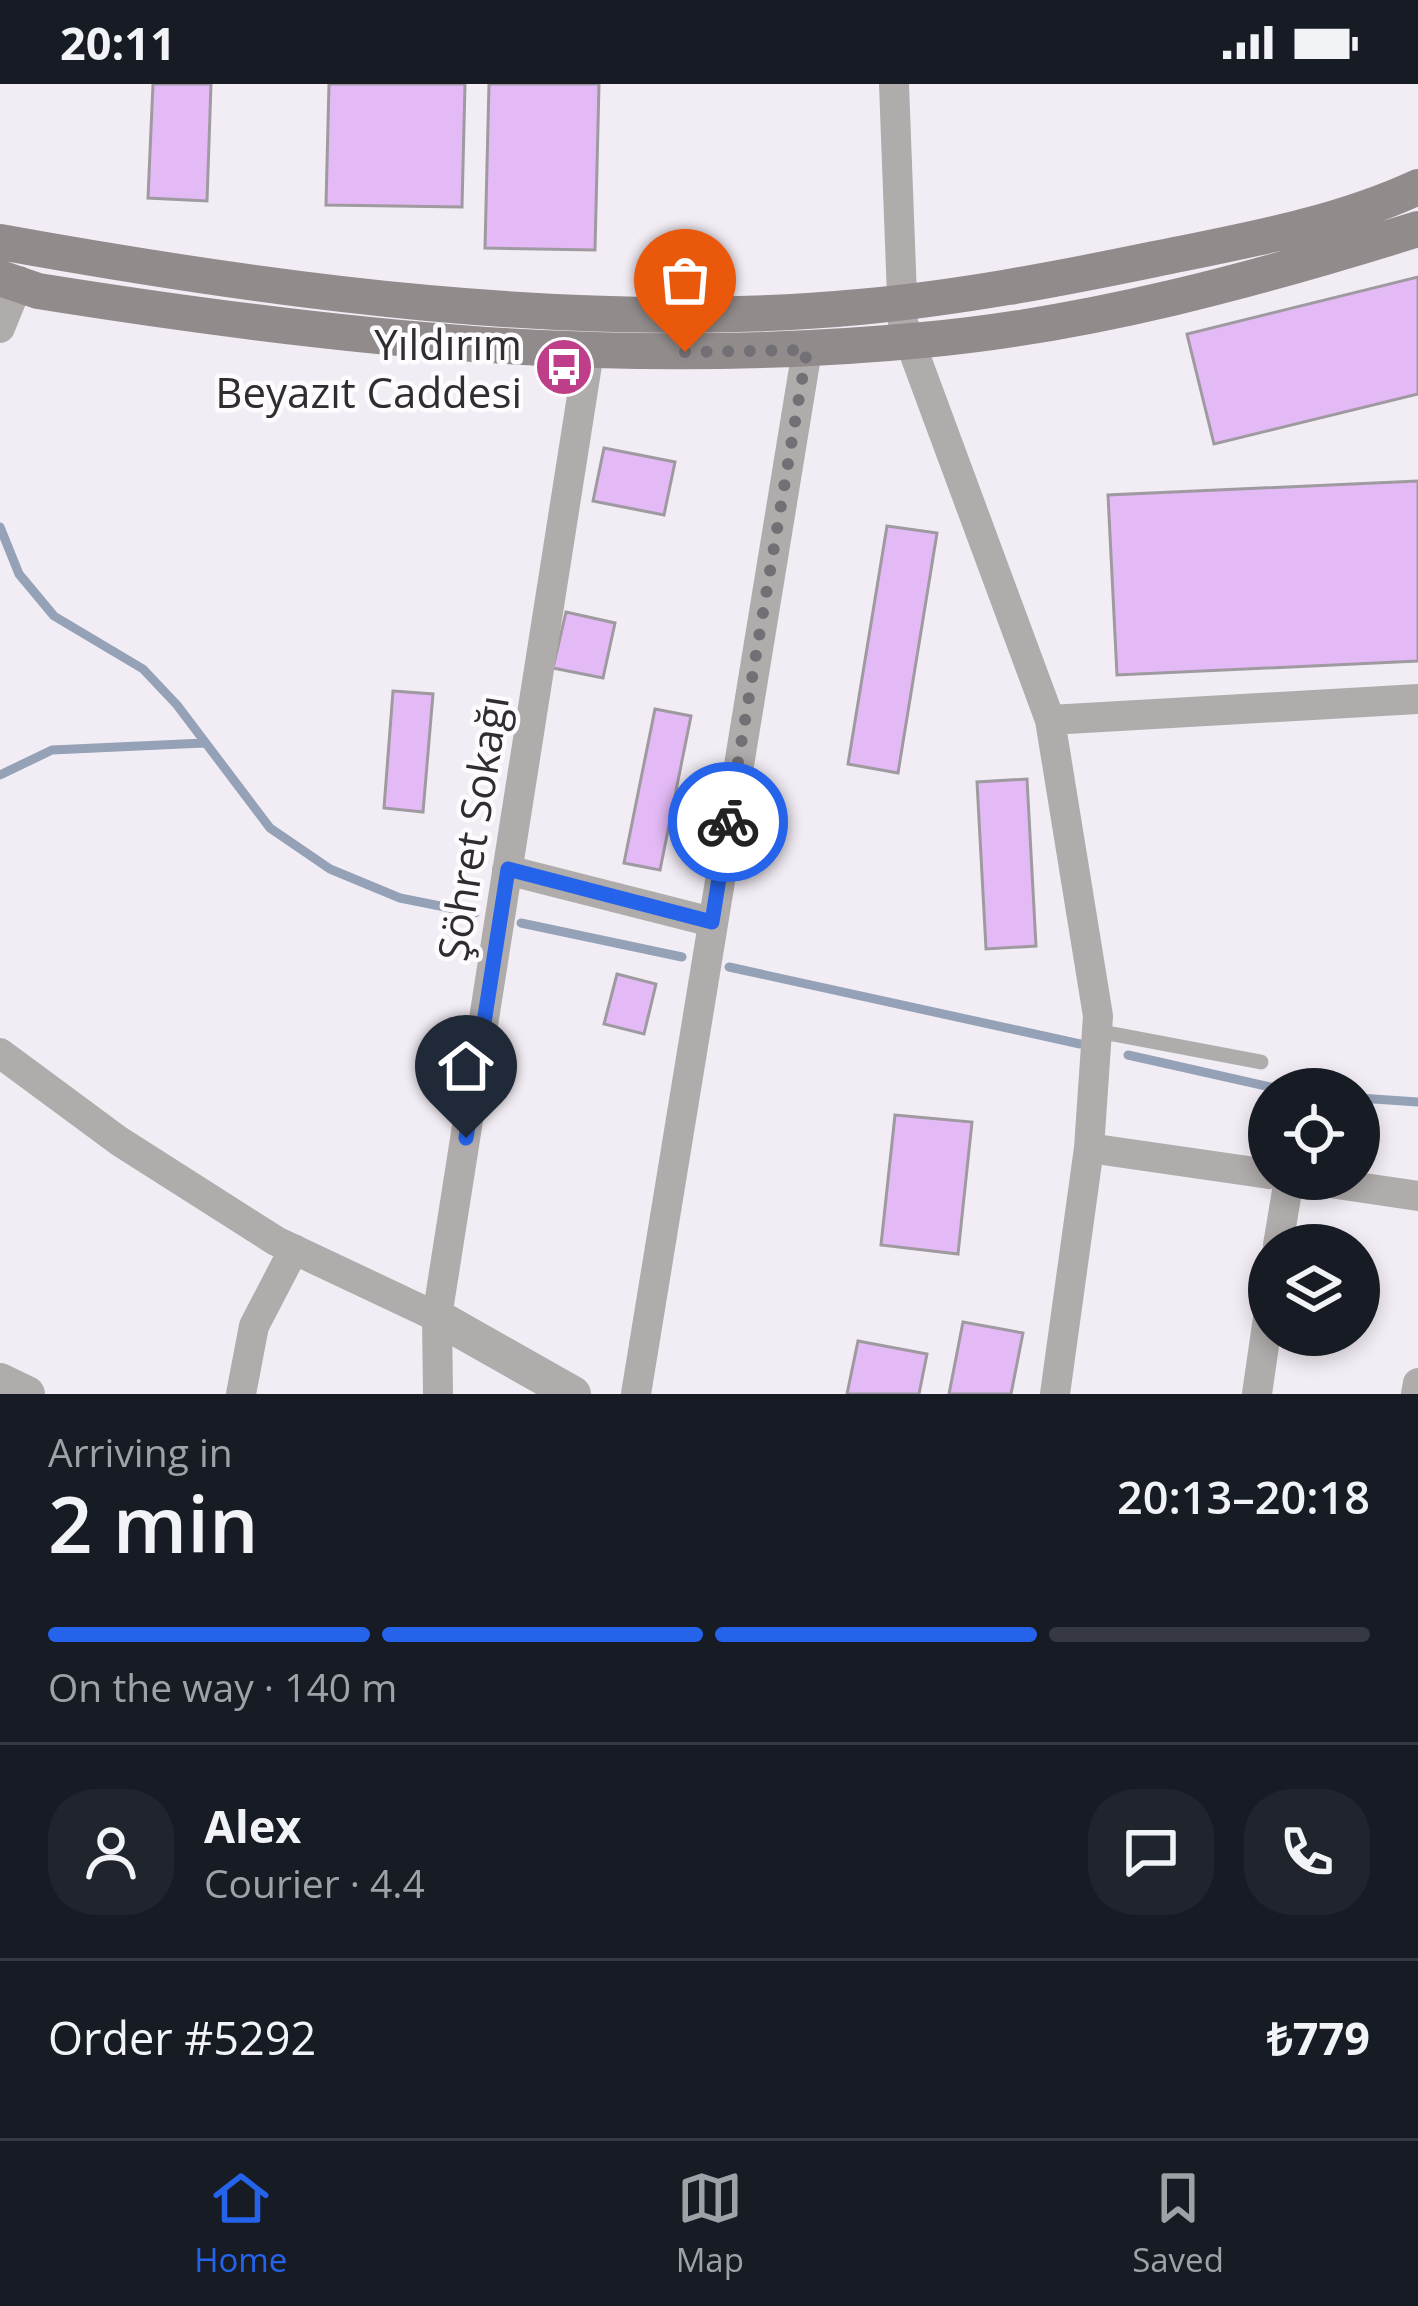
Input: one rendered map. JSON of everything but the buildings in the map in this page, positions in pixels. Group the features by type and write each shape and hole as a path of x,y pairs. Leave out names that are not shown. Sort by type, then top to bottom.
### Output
{"main road":[{"path":"0,242 253,286 393,298 601,311 800,310 902,302 1271,235 1418,187"},
{"path":"9,279 38,290 298,332 589,352 807,350 1022,327 1254,278 1418,229"}],"street":[{"path":"894,84 902,302 910,341 1050,721 1097,1031 1089,1148 1055,1394"},
{"path":"0,328 9,279"},
{"path":"636,1394 807,350"},
{"name":"Şöhret Sokağı","path":"438,1394 437,1317 589,352"},
{"path":"1050,721 1418,698"},
{"path":"508,869 712,922"},
{"path":"0,1053 119,1141 294,1249 437,1317 573,1394"},
{"path":"1089,1148 1248,1171"},
{"path":"1380,1190 1418,1196"},
{"path":"241,1394 254,1326 294,1249"},
{"path":"1257,1394 1262,1356"},
{"path":"0,1381 27,1394"},
{"path":"1416,1394 1418,1383"}],"lane":[{"path":"1097,1031 1261,1062"}],"waterway":[{"path":"0,527 19,574 54,616 143,669 177,705 270,828 330,869 400,898 475,913"},
{"path":"0,775 52,750 204,743"},
{"path":"521,923 682,957"},
{"path":"729,967 1080,1044"},
{"path":"1128,1055 1248,1082"},
{"path":"1380,1099 1418,1102"}],"way so far":[{"path":"685,352 807,350 728,822"}],"place":[{"name":"Yıldırım Beyazıt Caddesi","path":"564,367"}],"route":[{"path":"466,1138 508,869 712,922 728,822"}]}
